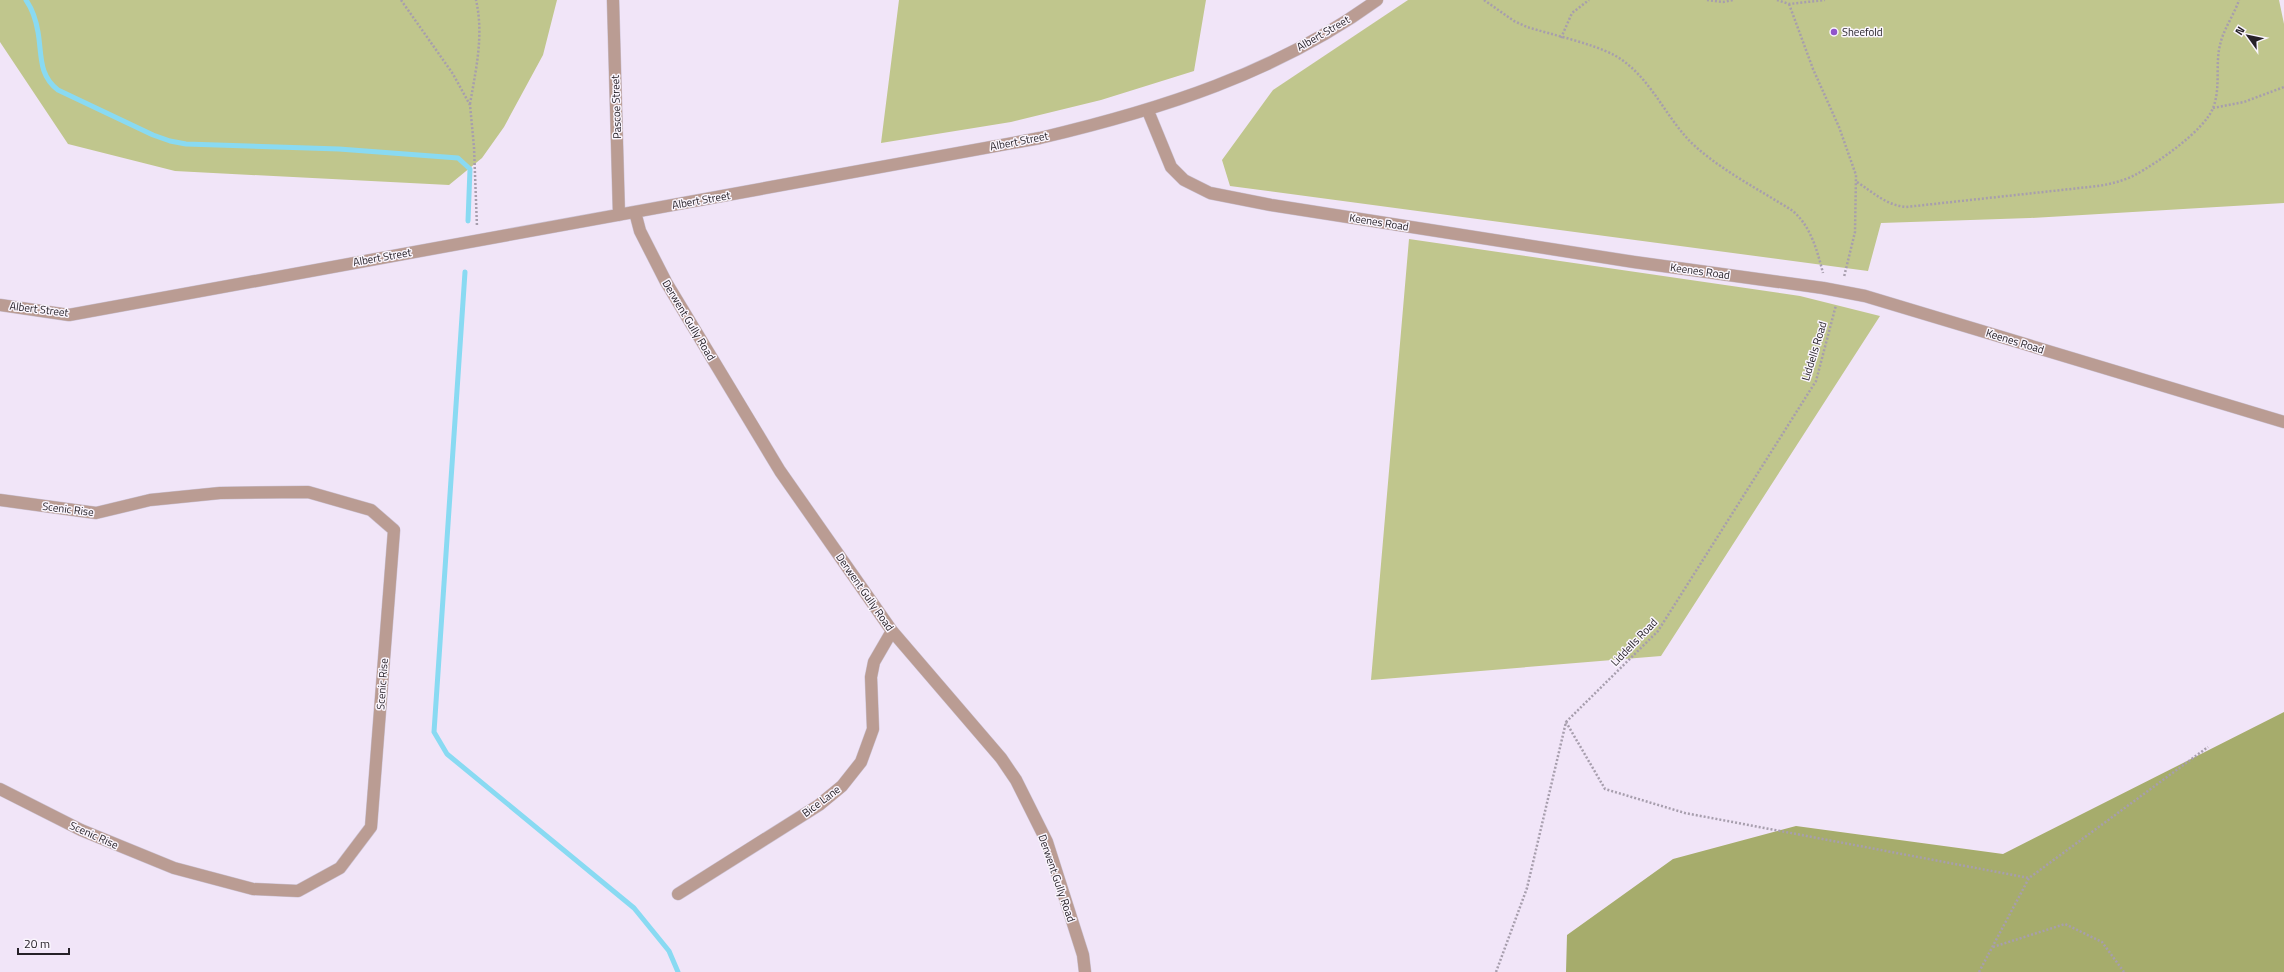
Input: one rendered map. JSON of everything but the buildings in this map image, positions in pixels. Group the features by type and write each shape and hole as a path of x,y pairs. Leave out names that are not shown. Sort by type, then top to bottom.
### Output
{"street":[{"name":"Pascoe Street","path":"613,0 619,215"},
{"name":"Albert Street","path":"0,304 69,314 1040,138 1148,110 1198,94 1238,78 1330,31 1377,0"},
{"name":"Keenes Road","path":"1148,110 1171,167 1184,180 1210,193 1279,206 1626,261 1840,291 1882,301 2284,422"},
{"name":"Derwent Gully Road","path":"635,212 640,231 666,282 780,471 892,631 1001,758 1016,780 1047,842 1083,955 1085,972"},
{"name":"Scenic Rise","path":"0,500 96,513 150,500 220,492 308,492 371,510 394,530 371,828 340,868 298,891 253,889 174,868 81,830 0,789"},
{"name":"Bice Lane","path":"678,894 819,805 842,786 861,762 873,729 870,677 874,662 892,631"}],"path":[{"path":"401,0 453,74 470,105"},
{"path":"476,0 480,16 479,48 470,105 474,147 478,239"},
{"path":"1484,0 1514,21 1614,55 1626,64 1648,86 1686,137 1703,152 1793,210 1802,219 1813,240 1828,289"},
{"path":"1561,38 1572,13 1589,0"},
{"path":"1707,0 1718,2 1733,0"},
{"path":"1777,0 1789,4 1825,0"},
{"path":"1789,4 1813,69 1839,127 1857,182 1885,202 1894,206 1906,207 2117,182 2135,175 2181,143 2200,127 2213,108 2217,88 2217,65 2220,43 2239,0"},
{"path":"2213,108 2244,102 2284,87"},
{"name":"Liddells Road","path":"1566,722 1658,631 1816,381 1855,232 1857,182"},
{"path":"1566,722 1605,790 1685,813 2029,878"},
{"path":"1496,972 1527,888 1566,722"},
{"path":"1980,972 2029,878 2208,747"},
{"path":"1992,947 2065,924 2102,942 2124,972"}],"green space":[{"path":"0,0 557,0 543,55 504,127 482,158 449,185 175,171 68,144 0,42"},
{"path":"899,0 1206,0 1194,71 1101,100 1011,122 881,143"},
{"path":"1408,0 2279,0 2284,24 2284,203 2030,218 1881,223 1868,271 1230,186 1222,160 1273,90"},
{"path":"1409,239 1800,296 1880,316 1661,656 1371,680"},
{"path":"2284,712 2284,972 1566,972 1567,935 1673,859 1796,826 2003,854"}],"waterway":[{"path":"26,0 36,23 44,71 47,78 58,90 153,135 170,141 186,144 339,149 458,158 470,169 468,221"},
{"path":"465,272 434,732 447,754 634,908 669,951 678,972"}],"place":[{"name":"Sheefold","path":"1834,32"}]}
